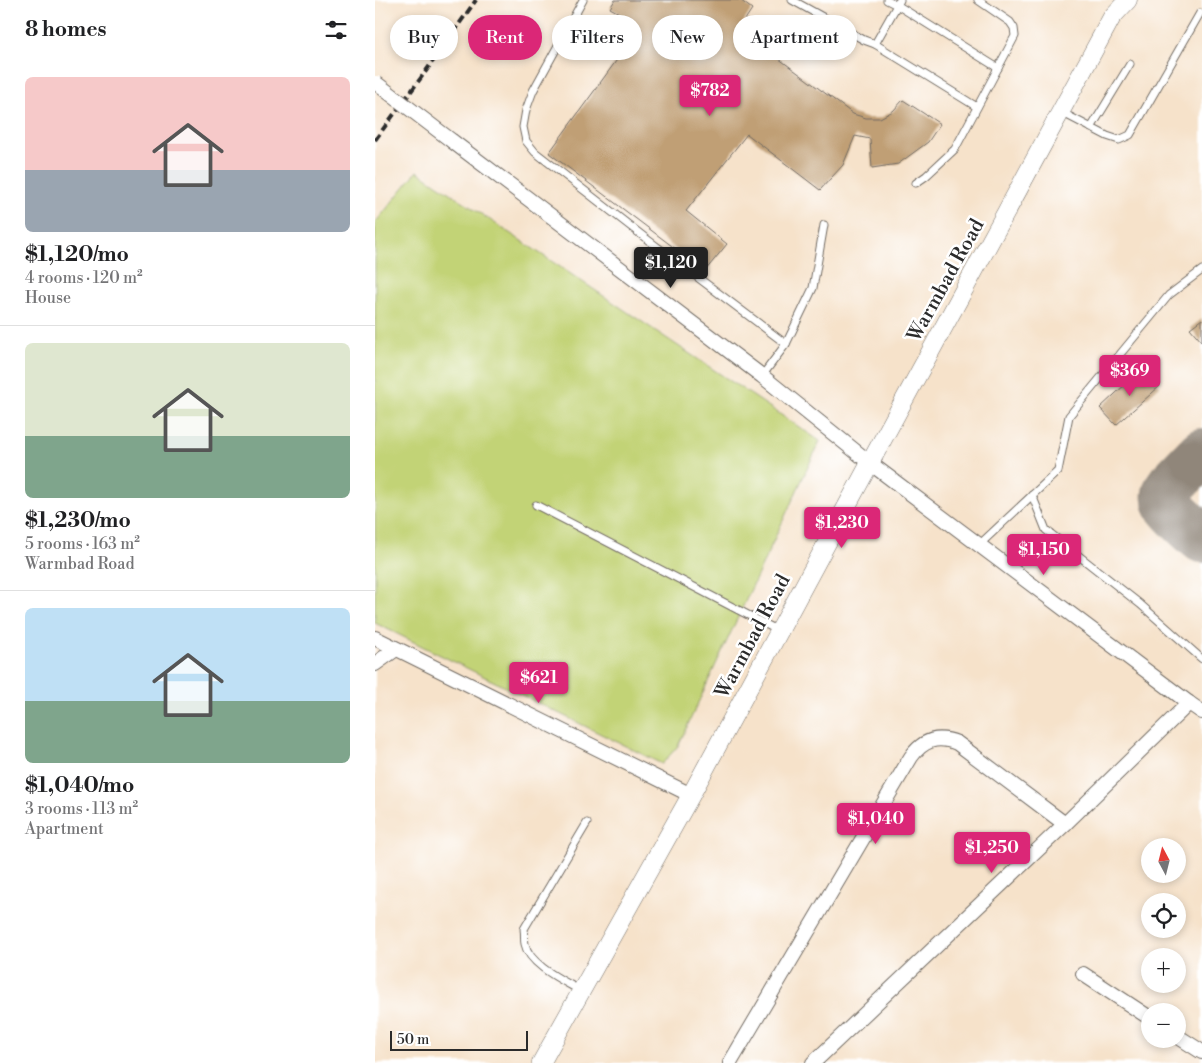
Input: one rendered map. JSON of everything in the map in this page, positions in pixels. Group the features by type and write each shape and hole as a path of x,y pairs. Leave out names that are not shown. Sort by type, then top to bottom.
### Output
{"street":[{"name":"Warmbad Road","path":"541,1063 691,795 1061,112 1113,9 1128,0"},
{"path":"376,82 761,376 870,463 1202,712"},
{"path":"375,638 691,795"},
{"path":"375,664 396,649"},
{"path":"813,1063 1065,824 1189,703"},
{"path":"730,1063 911,757 924,743 945,740 957,744 1065,824"},
{"path":"1083,974 1141,1012"},
{"path":"1186,1042 1202,1052"}],"lane":[{"path":"583,0 533,91 525,110 523,127 526,141 535,152 786,344"},
{"path":"792,0 864,40 875,44 977,107"},
{"path":"887,0 898,2 998,68"},
{"path":"917,183 955,149 1015,36 1014,28 1010,22 978,0"},
{"path":"875,44 898,2"},
{"path":"1061,112 1107,136 1119,140 1130,135 1201,13"},
{"path":"1091,128 1130,64"},
{"path":"761,376 786,344 813,288 824,225"},
{"path":"979,545 1058,471 1069,416 1169,295 1202,270"},
{"path":"1032,495 1046,530 1140,604 1202,659"},
{"path":"536,505 780,631"},
{"path":"581,991 540,966 525,945 525,929 587,823"}],"green space":[{"path":"417,171 820,441 678,746 662,764 375,623 375,223"}],"building":[{"path":"615,0 740,0 752,9 748,15 733,15 733,60 781,60 853,114 866,118 880,118 893,111 903,100 940,124 928,142 898,164 872,168 870,139 855,136 843,165 820,190 747,134 686,211 727,244 705,271 549,153 617,60 642,60 642,15 620,15 610,8"},
{"path":"1202,319 1202,342 1190,328"},
{"path":"1143,368 1160,386 1116,425 1100,408"}],"taxiway":[{"path":"1202,453 1171,485 1167,496 1170,507 1202,538"}],"railway":[{"path":"375,140 476,0"}]}
